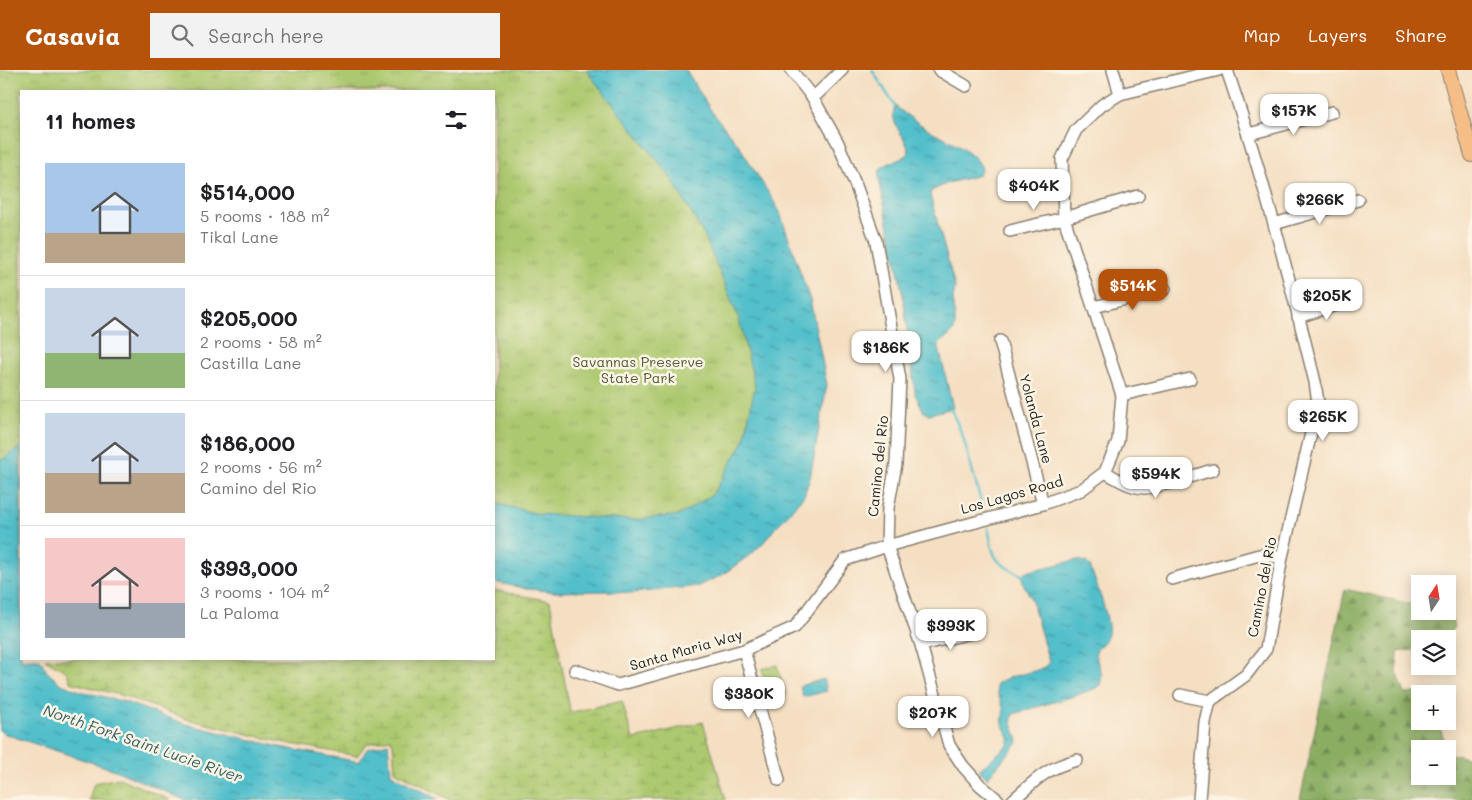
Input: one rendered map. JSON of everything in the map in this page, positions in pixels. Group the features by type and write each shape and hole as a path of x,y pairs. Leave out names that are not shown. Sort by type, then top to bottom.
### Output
{"main road":[{"path":"1448,70 1472,155"}],"street":[{"name":"Camino del Rio","path":"791,70 813,98 838,143 876,241 900,379 896,464 888,508 887,546 922,645 949,745 980,785 998,800"},
{"path":"813,98 842,70"},
{"path":"939,70 966,86"},
{"path":"1113,70 1120,94"},
{"path":"1213,470 1145,488 1122,482 1105,472 1118,441 1122,395 1064,218 1062,159 1076,130 1102,105 1120,94 1219,70"},
{"name":"Camino del Rio","path":"1210,701 1246,675 1266,649 1282,557 1318,403 1274,224 1249,134 1228,70"},
{"path":"1249,134 1332,112"},
{"path":"1010,231 1064,218 1138,196"},
{"path":"1274,224 1358,200"},
{"path":"1094,307 1165,290"},
{"path":"1298,317 1348,301"},
{"name":"Yolanda Lane","path":"1000,341 1043,504"},
{"path":"1122,395 1190,379"},
{"name":"Los Lagos Road","path":"887,546 1043,504 1081,490 1105,472"},
{"name":"Santa Maria Way","path":"575,670 618,685 744,650 795,627 845,560 887,546"},
{"path":"1172,579 1259,555 1282,557"},
{"path":"922,645 975,632"},
{"path":"744,650 779,780"},
{"path":"1180,695 1210,701 1205,722 1199,800"},
{"path":"1013,800 1044,773 1062,764 1077,760"}],"green space":[{"name":"Savannas Preserve State Park","path":"0,70 628,70 757,228 773,449 675,544 495,532 495,90 20,90 20,517 0,542"},
{"path":"1345,589 1411,604 1411,620 1452,620 1454,627 1452,630 1411,630 1411,650 1398,652 1397,672 1405,694 1411,693 1411,730 1441,730 1444,740 1411,740 1411,785 1456,785 1456,755 1472,759 1472,800 1300,800"},
{"path":"495,590 550,601 570,710 572,712 622,701 632,736 635,739 703,722 726,800 450,800 395,771 393,743 390,739 366,744 357,756 281,742 187,719 127,697 70,682 67,672 47,660 495,660"},
{"path":"777,665 786,696 771,700 762,669"},
{"path":"119,778 170,800 89,800 94,783"}],"water":[{"path":"586,70 686,70 712,112 740,147 779,210 810,300 827,385 810,478 804,495 754,552 722,575 698,586 632,593 605,591 554,592 495,582 495,503 539,514 631,520 680,515 713,494 744,441 755,386 739,319 704,235 671,178"},
{"path":"895,106 935,133 966,150 978,161 982,168 979,175 948,183 931,191 930,195 955,287 953,303 955,321 953,332 938,344 953,408 929,414 924,412 915,394 903,295 879,179 880,169 909,153 908,147 894,119"},
{"name":"North Fork Saint Lucie River","path":"20,447 20,660 41,660 47,672 61,684 80,691 125,702 185,724 280,747 359,762 367,749 388,743 391,774 439,800 185,800 115,770 0,731 0,461"},
{"path":"1077,560 1086,562 1090,566 1107,620 1107,637 1095,654 1102,676 1100,685 1074,696 1013,714 1012,721 1018,740 1017,744 987,778 979,770 1008,745 1009,740 1003,724 1003,709 996,685 1009,678 1039,669 1049,662 1031,598 1023,583 1022,575 1025,572"},
{"path":"824,679 827,691 803,697 800,686"}],"waterway":[{"path":"872,70 895,106"},
{"path":"951,409 963,437 983,509"},
{"path":"988,527 996,558 1005,566 1022,575"}]}
